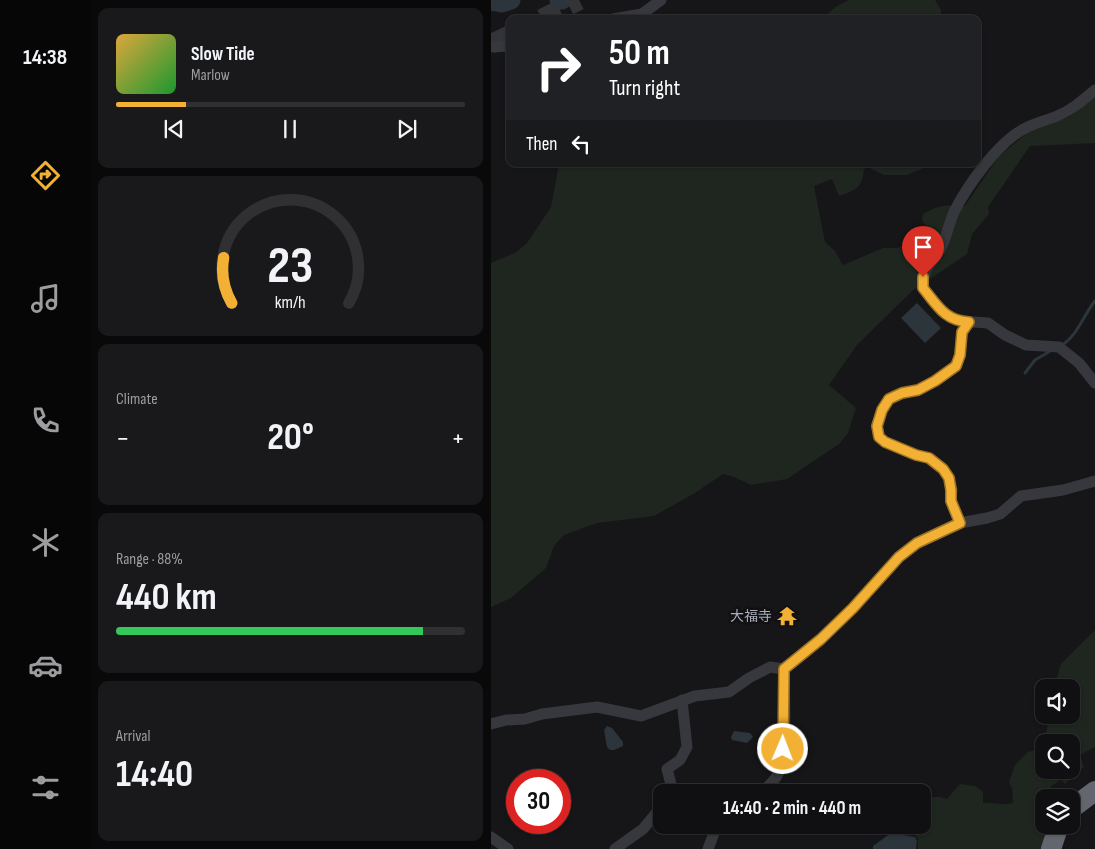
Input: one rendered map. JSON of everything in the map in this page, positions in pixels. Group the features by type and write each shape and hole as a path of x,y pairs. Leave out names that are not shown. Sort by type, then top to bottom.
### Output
{"highway":[{"path":"1080,802 1095,791"},
{"path":"1051,849 1056,834"}],"street":[{"path":"636,15 642,14 661,0"},
{"path":"491,47 506,46"},
{"path":"1095,90 1073,108 1030,125 1006,140 987,163 954,212 941,248 927,266 923,277 923,288 941,310 951,318 959,321 988,323 1005,335 1026,345 1059,346 1079,363 1095,383"},
{"path":"960,523 951,501 949,478 943,469 929,458 909,453 885,442 879,437 877,426 882,410 889,399 926,386 956,366 960,355 962,332 969,322"},
{"path":"491,724 506,720 525,719 542,714 597,707 641,716 695,696 729,692 749,678 770,667 784,669 821,639 853,608 899,557 917,543 960,523 1000,514 1021,496 1063,490 1095,481"},
{"path":"772,784 779,773 783,757 784,669"},
{"path":"671,784 667,769 680,760 687,747 682,700"},
{"path":"615,849 643,830 653,817"},
{"path":"708,849 714,834"},
{"path":"491,837 507,849"}],"shaded area":[{"path":"849,0 935,0 941,10 941,15 826,15 837,6"},
{"path":"1095,97 1095,143 1030,146 988,207 989,214 972,234 967,254 912,291 857,345 829,385 856,408 848,433 839,444 787,479 751,485 723,474 695,493 654,516 597,523 564,535 554,546 546,568 511,598 491,607 491,263 515,253 527,243 551,207 558,167 867,167 864,169 860,185 850,192 839,196 832,179 814,186 825,242 835,251 843,265 883,248 897,248 922,239 927,228 922,220 923,214 943,206 965,206 999,156 1031,130 1069,117"},
{"path":"867,167 927,167 907,175 884,175"},
{"path":"917,303 941,328 925,343 901,318"},
{"path":"1095,630 1095,747 1080,755 1080,734 1046,734 1048,724 1080,724 1080,679 1056,679 1061,664"},
{"path":"607,726 612,728 623,742 623,746 614,750 610,750 607,747 604,730"},
{"path":"734,731 750,733 753,737 747,743 732,740 731,737"},
{"path":"1035,750 1035,779 1071,779 1065,784 1061,780 1051,786 1050,789 1035,789 1035,834 1048,834 1047,849 918,849 918,839 914,834 931,834 931,799 933,797 947,799 960,784 975,786 983,792 983,803 1013,803 1012,788 1009,782 1015,765 1028,752"},
{"path":"1080,755 1084,767 1080,771"},
{"path":"890,834 915,837 917,841 916,849 873,849 873,846"}],"waterway":[{"path":"491,1 502,3 511,0"},
{"path":"1062,345 1077,330 1095,301"},
{"path":"1025,373 1035,360 1052,350"}],"tunnel":[{"path":"550,15 579,0"},
{"path":"491,44 506,37"}],"place":[{"name":"大福寺","path":"787,616"}],"route":[{"path":"783,749 784,669 821,639 853,608 899,557 917,543 960,523 951,501 949,478 943,469 929,458 902,450 885,442 879,437 877,426 882,410 889,399 902,393 918,390 935,381 956,366 960,355 962,332 969,322 951,318 941,310 923,288 923,277"}]}
